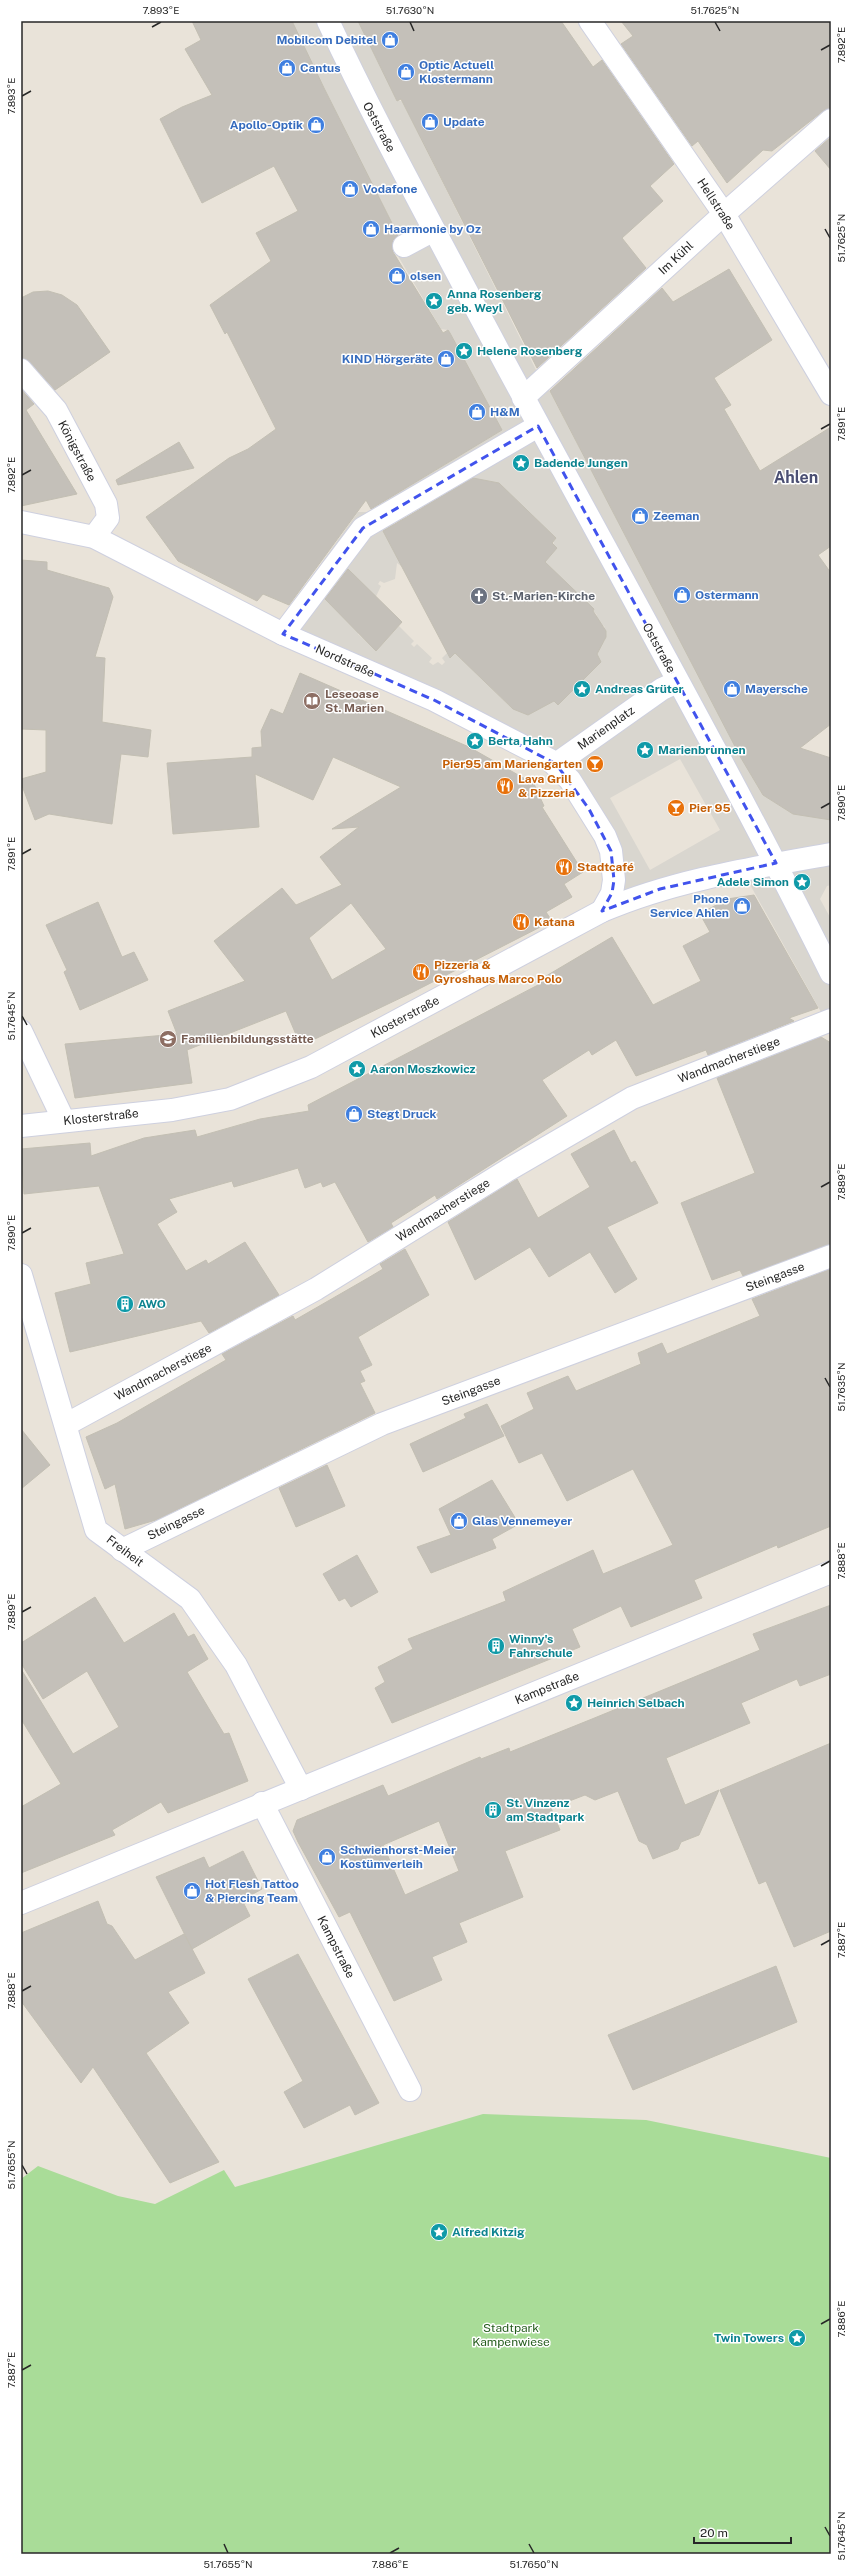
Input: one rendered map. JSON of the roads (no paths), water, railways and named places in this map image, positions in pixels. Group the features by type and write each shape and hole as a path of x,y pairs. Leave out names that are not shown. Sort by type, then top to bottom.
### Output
{"street":[{"name":"Oststraße","path":"328,21 365,100 538,426 776,863 831,973"},
{"name":"Hellstraße","path":"590,21 724,214 831,394"},
{"name":"Im Kühl","path":"523,398 724,214 831,120"},
{"path":"404,246 434,230"},
{"name":"Königstraße","path":"21,370 56,410 106,504 108,518 94,537"},
{"path":"283,634 363,528 538,426"},
{"name":"Nordstraße","path":"21,522 94,537 283,634 434,700 556,764 570,780 589,809 611,851 614,880 612,893 602,911"},
{"name":"Marienplatz","path":"556,764 662,689 678,682"},
{"path":"776,863 831,854"},
{"name":"Klosterstraße","path":"21,1126 64,1120 172,1110 238,1096 311,1067 602,911 660,889 776,863"},
{"name":"Wandmacherstiege","path":"67,1424 316,1289 508,1170 632,1098 829,1021"},
{"path":"21,1031 64,1120"},
{"name":"Steingasse","path":"122,1550 382,1424 831,1256"},
{"name":"Freiheit","path":"21,1275 67,1424 96,1530 190,1599 236,1665 301,1789"},
{"name":"Kampstraße","path":"21,1902 831,1572"},
{"name":"Kampstraße","path":"262,1804 410,2090"}],"place":[{"name":"Mobilcom Debitel","path":"390,40"},
{"name":"Cantus","path":"287,68"},
{"name":"Optic Actuell Klostermann","path":"406,72"},
{"name":"Update","path":"430,122"},
{"name":"Apollo-Optik","path":"316,125"},
{"name":"Vodafone","path":"350,189"},
{"name":"Haarmonie by Oz","path":"371,229"},
{"name":"olsen","path":"397,276"},
{"name":"Anna Rosenberg geb. Weyl","path":"434,301"},
{"name":"Helene Rosenberg","path":"464,351"},
{"name":"KIND Hörgeräte","path":"446,359"},
{"name":"H&M","path":"477,412"},
{"name":"Badende Jungen","path":"521,463"},
{"name":"Zeeman","path":"640,516"},
{"name":"Ostermann","path":"682,595"},
{"name":"St.-Marien-Kirche","path":"479,596"},
{"name":"Andreas Grüter","path":"582,689"},
{"name":"Mayersche","path":"732,689"},
{"name":"Leseoase St. Marien","path":"312,701"},
{"name":"Berta Hahn","path":"475,741"},
{"name":"Marienbrunnen","path":"645,750"},
{"name":"Pier95 am Mariengarten","path":"595,764"},
{"name":"Lava Grill & Pizzeria","path":"505,786"},
{"name":"Pier 95","path":"676,808"},
{"name":"Stadtcafé","path":"564,867"},
{"name":"Adele Simon","path":"802,882"},
{"name":"Phone Service Ahlen","path":"742,906"},
{"name":"Katana","path":"521,922"},
{"name":"Pizzeria & Gyroshaus Marco Polo","path":"421,972"},
{"name":"Familienbildungsstätte","path":"168,1039"},
{"name":"Aaron Moszkowicz","path":"357,1069"},
{"name":"Stegt Druck","path":"354,1114"},
{"name":"AWO","path":"125,1304"},
{"name":"Glas Vennemeyer","path":"459,1521"},
{"name":"Winny's Fahrschule","path":"496,1646"},
{"name":"Heinrich Selbach","path":"574,1703"},
{"name":"St. Vinzenz am Stadtpark","path":"493,1810"},
{"name":"Schwienhorst-Meier Kostümverleih","path":"327,1857"},
{"name":"Hot Flesh Tattoo & Piercing Team","path":"192,1891"},
{"name":"Alfred Kitzig","path":"439,2232"},
{"name":"Twin Towers","path":"797,2338"}],"district":[{"name":"Ahlen","path":"796,477"}],"park label":[{"name":"Stadtpark Kampenwiese","path":"511,2335"}]}
